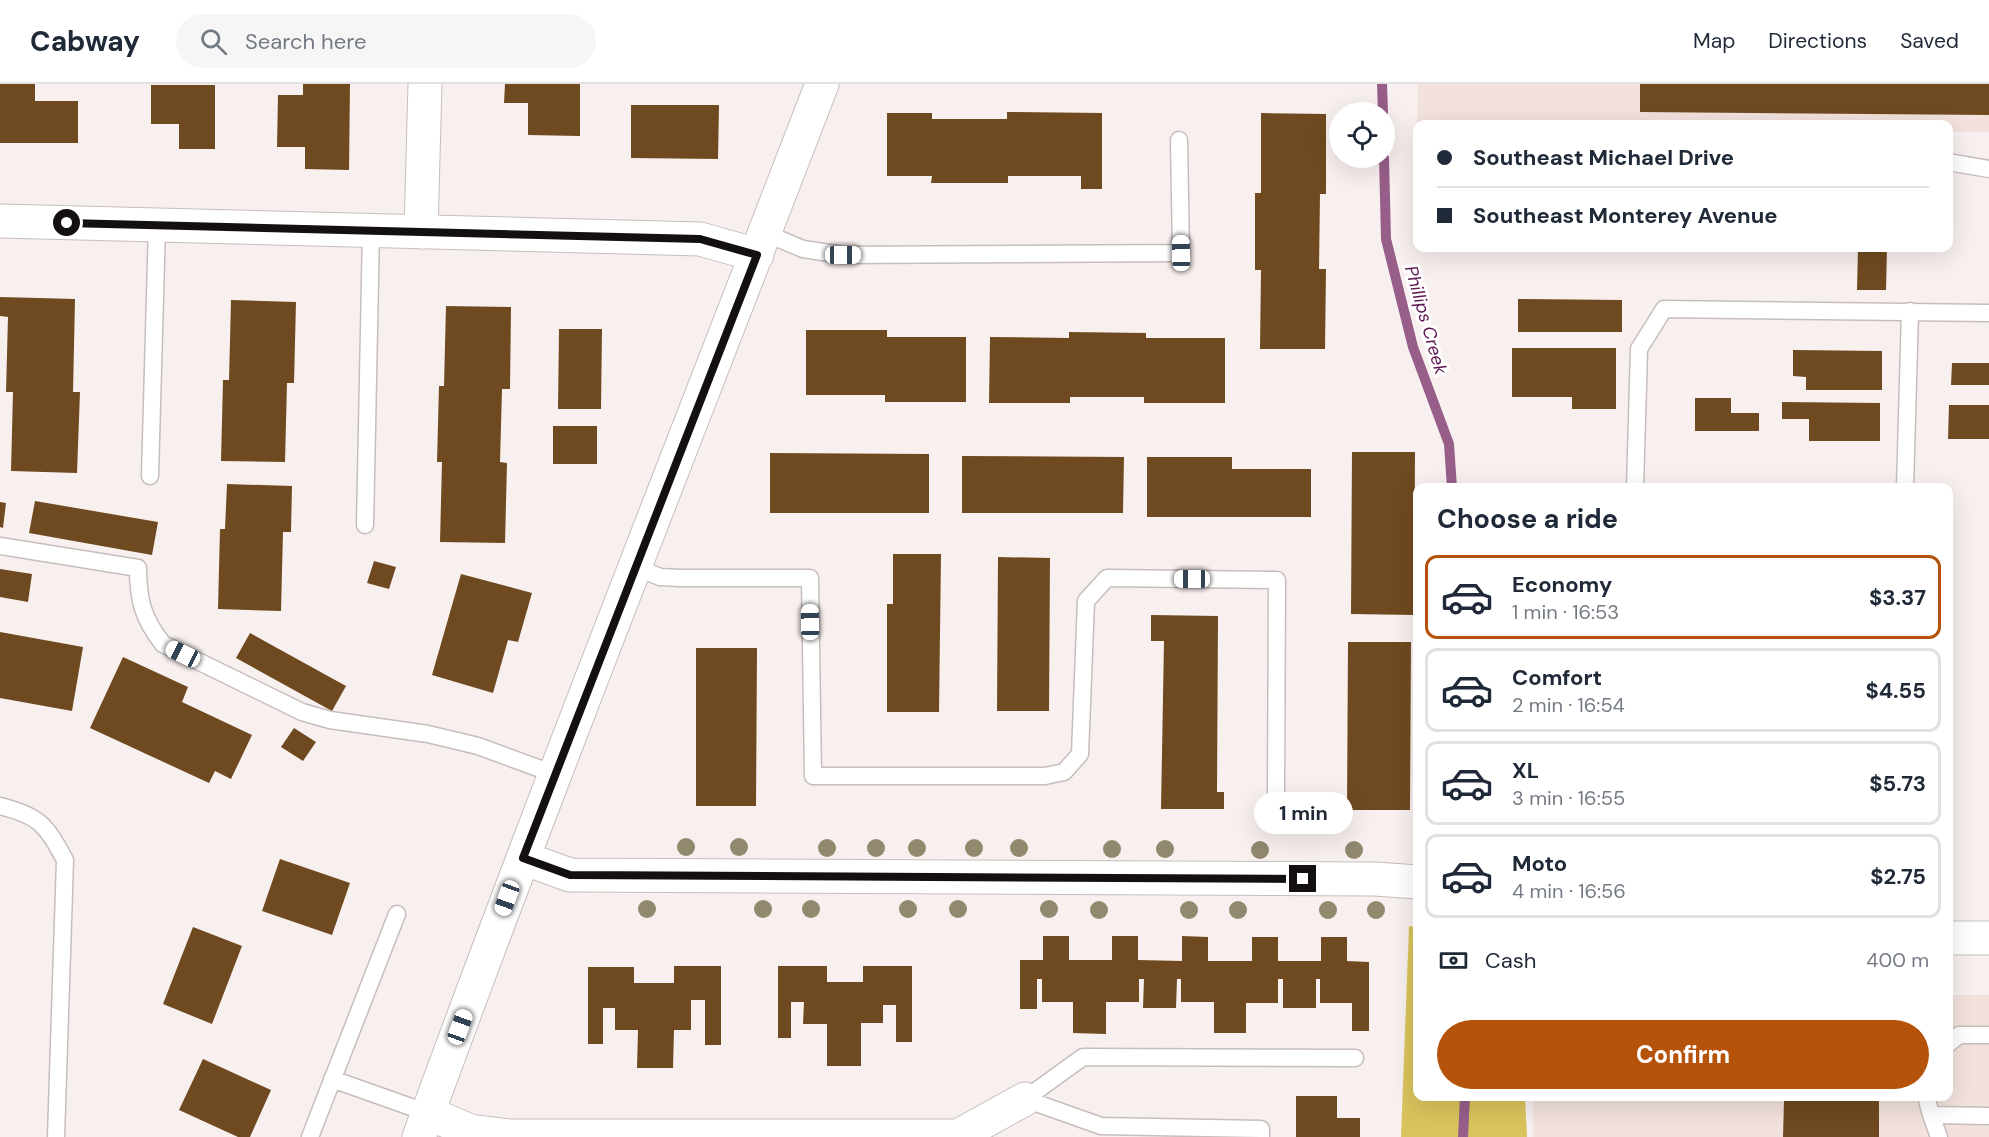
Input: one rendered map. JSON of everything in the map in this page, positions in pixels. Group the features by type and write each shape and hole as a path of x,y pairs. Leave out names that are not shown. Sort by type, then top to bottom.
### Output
{"street":[{"path":"421,232 425,84"},
{"path":"822,84 557,775 523,858 424,1125 508,1136 958,1136 1025,1099"},
{"path":"0,222 700,239 761,244"},
{"path":"523,858 570,875 1413,882"},
{"path":"1953,938 1989,938"}],"lane":[{"path":"761,244 843,255 1181,253 1179,140"},
{"path":"1953,163 1989,169"},
{"path":"150,476 157,225"},
{"path":"366,525 371,231"},
{"path":"1635,483 1639,349 1664,309 1989,313"},
{"path":"1905,483 1910,311"},
{"path":"0,546 138,568 138,592 148,626 163,644 302,712 330,720 428,734 468,743 557,775"},
{"path":"636,567 660,577 810,578 813,776 1045,776 1064,772 1080,754 1086,601 1107,578 1277,580 1276,793"},
{"path":"0,806 24,812 48,829 64,860 56,1137"},
{"path":"309,1137 397,914"},
{"path":"1953,1040 1959,1035 1989,1035"},
{"path":"1025,1099 1083,1057 1355,1058"},
{"path":"332,1079 424,1125"},
{"path":"1025,1099 1101,1126 1261,1129 1261,1137"},
{"path":"1927,1101 1939,1137"},
{"path":"1931,1115 1989,1116"}],"shaded area":[{"path":"1418,84 1989,84 1989,132 1953,132 1953,120 1417,120"},
{"path":"1409,926 1413,926 1413,1101 1525,1101 1527,1137 1401,1137"},
{"path":"1953,995 1989,995 1989,1137 1533,1137 1533,1101 1953,1101"}],"building":[{"path":"0,84 35,84 35,101 78,101 78,143 0,143"},
{"path":"303,84 350,84 349,170 305,169 305,147 277,147 278,95 303,95"},
{"path":"505,84 580,84 580,136 528,135 528,103 504,103"},
{"path":"1640,84 1989,84 1989,115 1640,112"},
{"path":"151,85 215,85 215,149 179,149 179,124 151,124"},
{"path":"631,105 719,105 718,159 631,158"},
{"path":"1007,112 1102,113 1102,189 1081,189 1081,176 1008,176 1008,183 931,183 932,176 887,176 887,113 932,113 932,119 1007,119"},
{"path":"1261,113 1326,114 1326,194 1320,194 1319,269 1326,269 1325,349 1260,349 1261,270 1255,270 1255,193 1261,193"},
{"path":"1858,252 1887,252 1886,290 1857,290"},
{"path":"0,297 75,299 73,392 80,392 77,473 11,471 13,392 6,392 8,317 0,316"},
{"path":"1518,299 1622,300 1622,332 1518,332"},
{"path":"231,300 296,302 294,383 287,383 285,462 221,461 223,380 229,380"},
{"path":"446,306 511,307 510,389 502,389 500,462 507,463 505,543 440,542 442,462 437,462 439,386 444,386"},
{"path":"559,329 602,329 601,409 558,409"},
{"path":"806,330 887,330 887,337 966,337 966,402 885,402 885,395 806,395"},
{"path":"1069,332 1146,333 1146,338 1225,338 1225,403 1144,403 1144,397 1070,397 1070,403 989,403 990,337 1069,338"},
{"path":"1512,348 1616,348 1616,409 1572,409 1572,397 1512,397"},
{"path":"1793,350 1882,351 1882,390 1806,390 1806,377 1793,376"},
{"path":"1952,363 1989,363 1989,385 1951,385"},
{"path":"1695,398 1731,398 1731,413 1759,413 1759,431 1695,431"},
{"path":"1782,402 1880,403 1880,441 1809,441 1809,419 1782,419"},
{"path":"1949,405 1989,405 1989,439 1948,439"},
{"path":"553,426 597,426 597,464 553,464"},
{"path":"1352,452 1415,452 1413,615 1351,614"},
{"path":"770,453 929,454 929,513 770,513"},
{"path":"962,456 1124,457 1123,513 962,513"},
{"path":"1147,457 1232,457 1232,469 1311,469 1311,517 1147,517"},
{"path":"227,484 292,486 291,532 283,532 281,611 218,609 220,529 225,529"},
{"path":"35,501 158,522 152,555 29,533"},
{"path":"0,502 6,503 3,528 0,527"},
{"path":"893,554 941,554 939,712 887,712 887,604 893,604"},
{"path":"998,557 1050,558 1049,711 997,711"},
{"path":"374,561 396,567 389,589 367,583"},
{"path":"0,569 32,574 28,602 0,597"},
{"path":"461,574 532,593 518,642 508,640 493,693 432,675"},
{"path":"1151,615 1218,616 1217,792 1224,792 1224,809 1161,809 1164,641 1151,641"},
{"path":"0,632 83,647 72,711 0,698"},
{"path":"250,633 346,686 332,711 236,658"},
{"path":"1348,642 1411,642 1410,810 1347,810"},
{"path":"696,648 757,648 756,806 696,806"},
{"path":"123,657 188,687 182,702 252,735 231,779 215,771 209,783 90,728"},
{"path":"294,728 316,742 303,761 281,747"},
{"path":"280,859 350,883 332,935 262,911"},
{"path":"193,927 242,946 212,1024 163,1004"},
{"path":"1043,936 1069,936 1069,960 1112,960 1112,936 1138,936 1138,960 1182,961 1182,936 1208,937 1208,961 1252,961 1252,937 1278,937 1278,961 1321,961 1321,937 1347,937 1347,961 1369,962 1369,1031 1352,1031 1352,1003 1320,1003 1320,979 1316,979 1316,1008 1283,1008 1283,979 1278,979 1278,1003 1246,1003 1246,1033 1214,1033 1214,1002 1181,1002 1181,979 1177,979 1176,1008 1143,1008 1144,979 1139,979 1139,1002 1106,1002 1106,1034 1073,1033 1073,1002 1042,1002 1042,979 1037,979 1037,1009 1020,1009 1020,960 1043,960"},
{"path":"674,966 721,966 721,1045 705,1045 705,1000 691,1000 691,1030 674,1030 673,1068 637,1068 638,1030 615,1030 615,1008 603,1008 603,1044 588,1044 588,967 634,967 634,983 674,983"},
{"path":"778,966 827,966 827,982 863,982 863,966 912,966 912,1042 896,1042 896,1005 883,1005 883,1023 861,1023 861,1066 827,1066 827,1024 803,1024 804,1002 791,1002 791,1038 778,1038"},
{"path":"203,1059 271,1090 250,1137 238,1137 179,1110"},
{"path":"1296,1096 1337,1096 1337,1118 1360,1118 1360,1137 1296,1137"},
{"path":"1784,1101 1879,1101 1879,1137 1783,1137"}],"waterway":[{"name":"Phillips Creek","path":"1382,84 1383,102"},
{"name":"Phillips Creek","path":"1384,168 1386,239 1413,347 1449,444 1452,483"},
{"name":"Phillips Creek","path":"1463,1137 1465,1101"}],"route":[{"path":"67,223 700,239 757,255 523,858 570,875 1303,879"}]}
